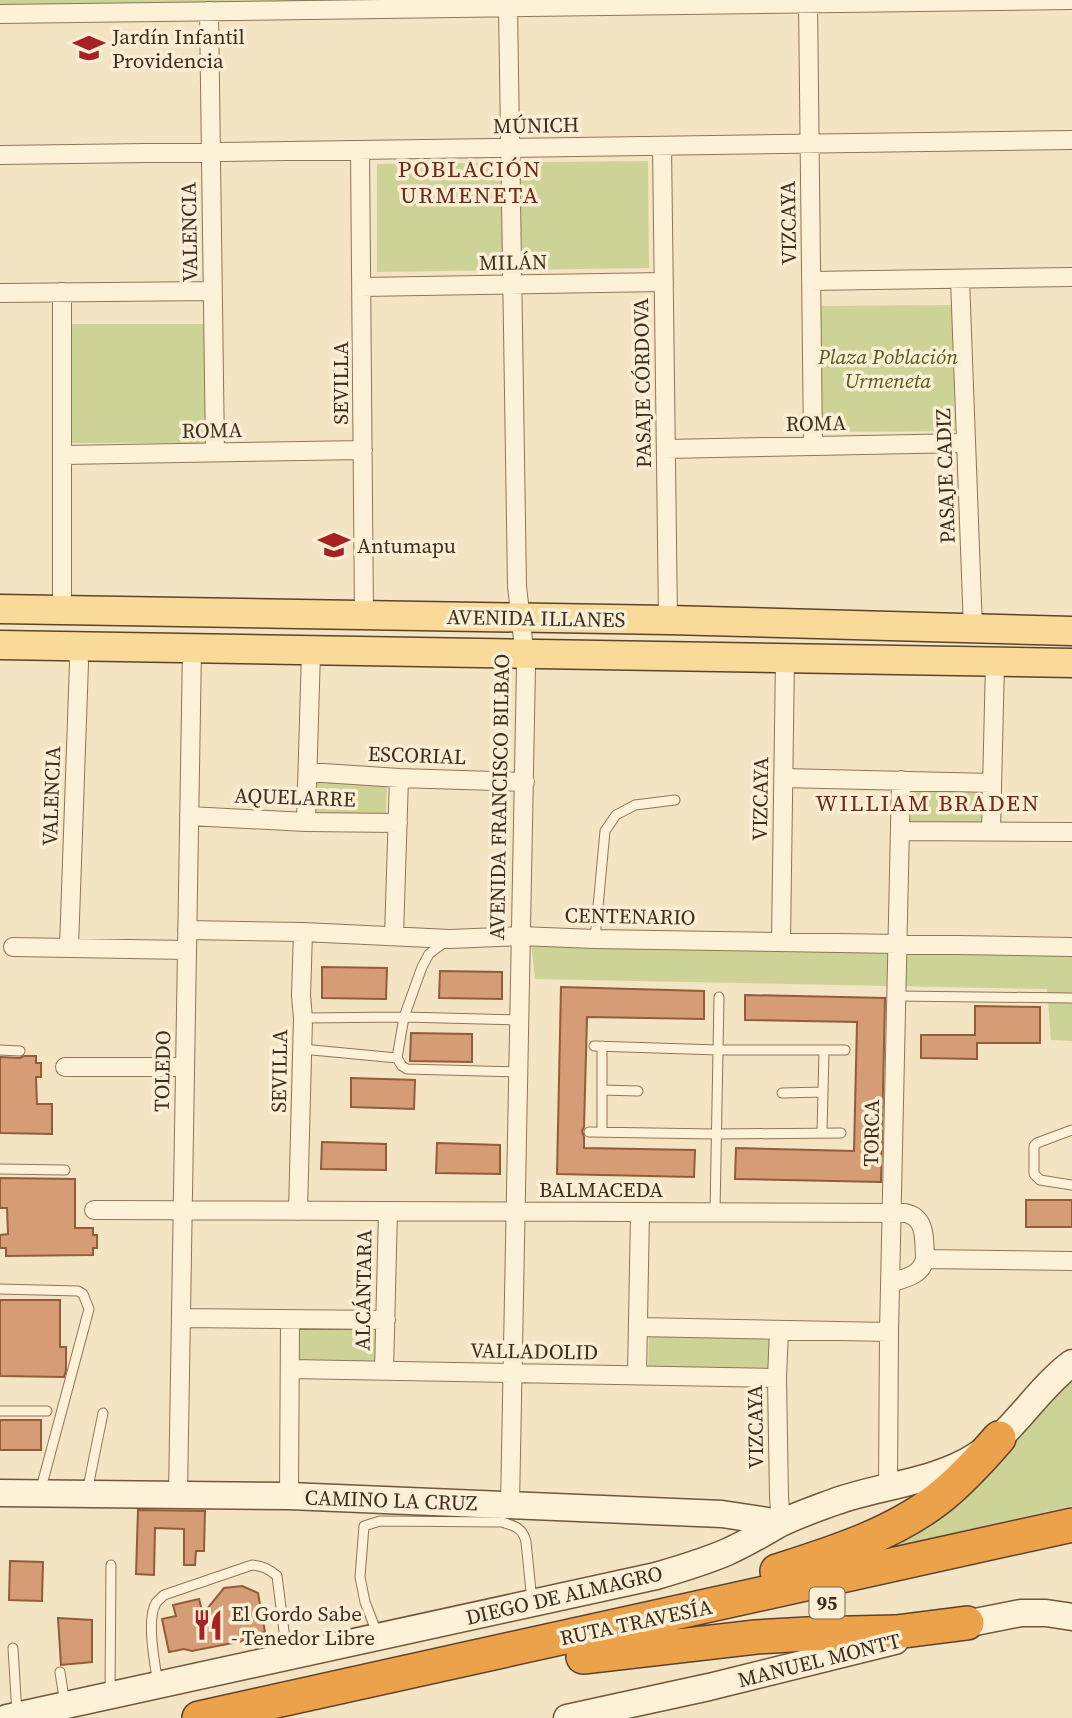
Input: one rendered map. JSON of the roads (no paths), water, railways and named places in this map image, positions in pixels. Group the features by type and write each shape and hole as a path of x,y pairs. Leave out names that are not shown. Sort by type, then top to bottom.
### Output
{"highway":[{"path":"588,1644 704,1593 816,1559 878,1534 936,1500 968,1473 999,1438"},
{"name":"RUTA TRAVESÍA","path":"305,1718 588,1644 1072,1525"},
{"name":"RUTA TRAVESÍA","path":"199,1718 1072,1549"},
{"path":"588,1644 897,1632 967,1623"}],"main road":[{"name":"AVENIDA ILLANES","path":"0,609 668,620 1072,631"},
{"name":"AVENIDA ILLANES","path":"0,645 1072,663"},
{"name":"DIEGO DE ALMAGRO","path":"12,1717 679,1569 725,1553 781,1523 836,1501 949,1470 977,1455 999,1438 1072,1363"},
{"name":"CAMINO LA CRUZ","path":"0,1493 289,1496 364,1514 510,1505 722,1514 781,1523"},
{"name":"MANUEL MONTT","path":"576,1717 967,1623 1021,1613 1046,1613 1072,1618"}],"street":[{"path":"0,14 169,6 209,11 270,5 508,7 808,1 1072,0"},
{"name":"VIZCAYA","path":"808,1 813,446"},
{"name":"AVENIDA FRANCISCO BILBAO","path":"508,7 517,586 525,654 525,782 510,1505"},
{"name":"VALENCIA","path":"209,11 215,453"},
{"name":"MÚNICH","path":"0,155 1072,140"},
{"name":"PASAJE CÓRDOVA","path":"662,146 668,620"},
{"name":"SEVILLA","path":"360,150 364,616"},
{"path":"811,281 1072,277"},
{"name":"PASAJE CADIZ","path":"960,279 974,629"},
{"name":"MILÁN","path":"362,287 664,282"},
{"path":"0,293 213,291"},
{"path":"62,292 62,610"},
{"name":"ROMA","path":"666,449 966,443"},
{"name":"ROMA","path":"62,455 363,450"},
{"name":"VALENCIA","path":"69,947 78,646"},
{"name":"TOLEDO","path":"178,1495 192,648"},
{"path":"306,822 311,651"},
{"name":"VIZCAYA","path":"781,941 785,658"},
{"path":"991,831 995,662"},
{"name":"ESCORIAL","path":"308,772 525,782"},
{"path":"394,936 399,778"},
{"path":"783,778 992,783"},
{"name":"TORCA","path":"888,1486 901,780"},
{"name":"AQUELARRE","path":"189,816 398,823"},
{"path":"900,831 1072,832"},
{"name":"CENTENARIO","path":"187,930 450,939 520,936 1072,947"},
{"name":"SEVILLA","path":"298,1211 303,932"},
{"path":"13,947 187,950"},
{"path":"65,1067 185,1067"},
{"name":"BALMACEDA","path":"94,1210 905,1213 913,1214 920,1221 924,1233 925,1259"},
{"name":"ALCÁNTARA","path":"384,1371 388,1211"},
{"path":"637,1375 639,1212"},
{"path":"890,1283 919,1272 925,1259 1072,1261"},
{"path":"181,1318 386,1320"},
{"path":"289,1496 290,1320"},
{"path":"638,1327 889,1332"},
{"name":"VIZCAYA","path":"779,1330 777,1378 781,1523"},
{"name":"VALLADOLID","path":"290,1369 777,1378"}],"lane":[{"path":"596,939 605,831 616,815 635,805 675,800"},
{"path":"450,939 429,954 422,967 404,1017 397,1058 407,1069 518,1072"},
{"path":"897,996 1072,998"},
{"path":"715,1212 719,997"},
{"path":"303,1018 519,1020"},
{"path":"602,1132 598,1046 845,1050"},
{"path":"302,1049 397,1058"},
{"path":"0,1050 20,1051"},
{"path":"822,1133 824,1050"},
{"path":"602,1090 638,1091"},
{"path":"782,1093 823,1092"},
{"path":"1072,1130 1034,1146 1034,1174 1037,1178 1072,1185"},
{"path":"589,1132 841,1133"},
{"path":"0,1169 65,1170"},
{"path":"0,1289 78,1292 83,1294 89,1309 40,1493"},
{"path":"0,1411 47,1411"},
{"path":"87,1494 103,1413"},
{"path":"378,1637 365,1602 360,1577 364,1514 380,1521 502,1522 519,1527 525,1535 532,1603"},
{"path":"110,1565 110,1695"},
{"path":"158,1685 153,1656 152,1616 156,1604 164,1595 252,1565 261,1566 277,1576 288,1657"},
{"path":"12,1717 13,1648"},
{"path":"60,1672 65,1705"}],"place":[{"name":"Jardín Infantil Providencia","path":"89,48"},
{"name":"Antumapu","path":"334,545"},
{"name":"El Gordo Sabe - Tenedor Libre","path":"208,1625"}],"district":[{"name":"POBLACIÓN URMENETA","path":"470,182"},
{"name":"WILLIAM BRADEN","path":"928,803"}],"park label":[{"name":"Plaza Población Urmeneta","path":"888,368"}]}
